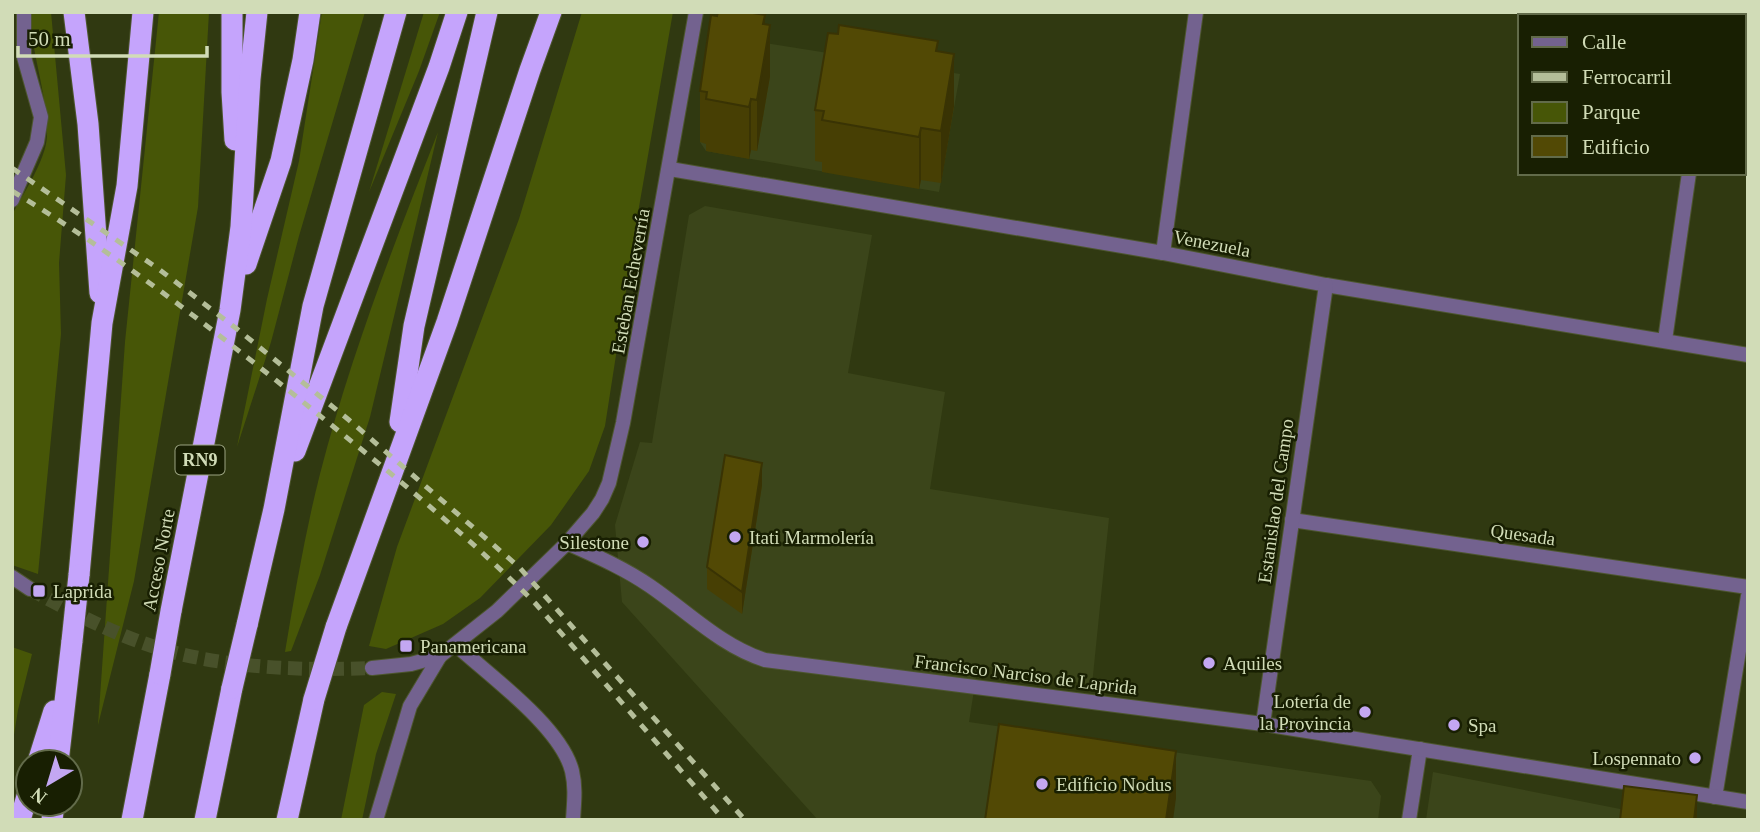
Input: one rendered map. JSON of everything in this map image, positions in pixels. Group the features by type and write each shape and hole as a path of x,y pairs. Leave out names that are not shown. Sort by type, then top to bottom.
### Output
{"highway":[{"path":"74,12 88,124 102,323"},
{"path":"59,748 79,575 102,323 127,186 143,12"},
{"path":"232,12 232,92 241,227"},
{"path":"230,310 241,227 257,12"},
{"path":"230,310 281,161 303,60 310,12"},
{"path":"205,820 274,509 313,306 396,12"},
{"path":"274,509 439,67 457,12"},
{"path":"394,462 414,326 487,12"},
{"path":"530,70 541,12"},
{"path":"287,820 314,699 336,627 447,321 551,12"},
{"name":"Acceso Norte","path":"132,820 230,310"},
{"path":"42,748 67,669"}],"street":[{"path":"12,200 37,142 41,117 24,57 23,12"},
{"name":"Esteban Echeverría","path":"567,543 602,499 612,472 670,169 696,12"},
{"path":"1163,253 1196,12"},
{"name":"Venezuela","path":"670,169 1163,253 1326,285 1748,355"},
{"path":"1665,340 1689,175"},
{"name":"Estanislao del Campo","path":"1263,724 1326,285"},
{"name":"Quesada","path":"1292,520 1748,586"},
{"path":"372,668 411,664 440,656 497,611 567,543"},
{"name":"Francisco Narciso de Laprida","path":"567,543 638,578 729,645 765,660 1263,724 1748,802"},
{"path":"12,577 30,589"},
{"path":"1715,797 1748,596"},
{"path":"456,645 539,720 560,744 571,769 575,793 573,820"},
{"path":"376,820 410,706 440,656"},
{"path":"1409,820 1420,749"}],"shaded area":[{"path":"715,35 960,74 939,192 706,151 700,142"},
{"path":"705,206 872,235 848,373 945,392 930,489 1109,518 1092,685 978,665 969,722 1371,781 1381,796 1378,820 818,820 622,602 615,525 640,442 652,443 689,215"},
{"path":"1433,772 1676,820 1426,820"}],"green space":[{"path":"30,12 51,12 66,175 59,263 61,334 38,574 12,565 12,215 43,156 47,136 45,105"},
{"path":"159,12 209,12 198,207 134,581 98,725 125,342"},
{"path":"322,12 365,12 299,236 271,342 237,447 299,161"},
{"path":"424,12 440,12 419,71 369,192"},
{"path":"582,12 673,12 605,426 589,471 551,525 480,598 443,624 386,649 369,646 397,547 519,219"},
{"path":"438,132 370,417 320,575 291,651 285,652 310,518 332,430 374,301"},
{"path":"12,647 32,654 12,747"},
{"path":"382,692 396,694 376,754 362,820 341,820 364,705"}],"building":[{"path":"718,12 765,15 763,24 770,25 757,100 751,99 749,107 706,99 707,92 700,91 711,15 717,16"},
{"path":"839,25 938,41 936,51 954,54 941,131 921,128 919,137 822,120 824,111 815,110 828,33 838,34"},
{"name":"Itati Marmolería","path":"725,455 762,463 742,592 707,567"},
{"path":"999,724 1176,751 1166,820 985,820"},
{"path":"1624,786 1697,795 1694,820 1620,820"}],"tunnel":[{"path":"30,589 107,628 181,654 207,660 262,666 372,668"}],"railway":[{"path":"12,168 160,270 237,329 349,420 519,567 745,820"},
{"path":"12,191 125,265 197,319 333,426 451,525 535,603 724,820"}],"place":[{"name":"Itati Marmolería","path":"735,537"},
{"name":"Silestone","path":"643,542"},
{"name":"Laprida","path":"39,591"},
{"name":"Panamericana","path":"406,646"},
{"name":"Aquiles","path":"1209,663"},
{"name":"Lotería de la Provincia","path":"1365,712"},
{"name":"Spa","path":"1454,725"},
{"name":"Lospennato","path":"1695,758"},
{"name":"Edificio Nodus","path":"1042,784"}]}
